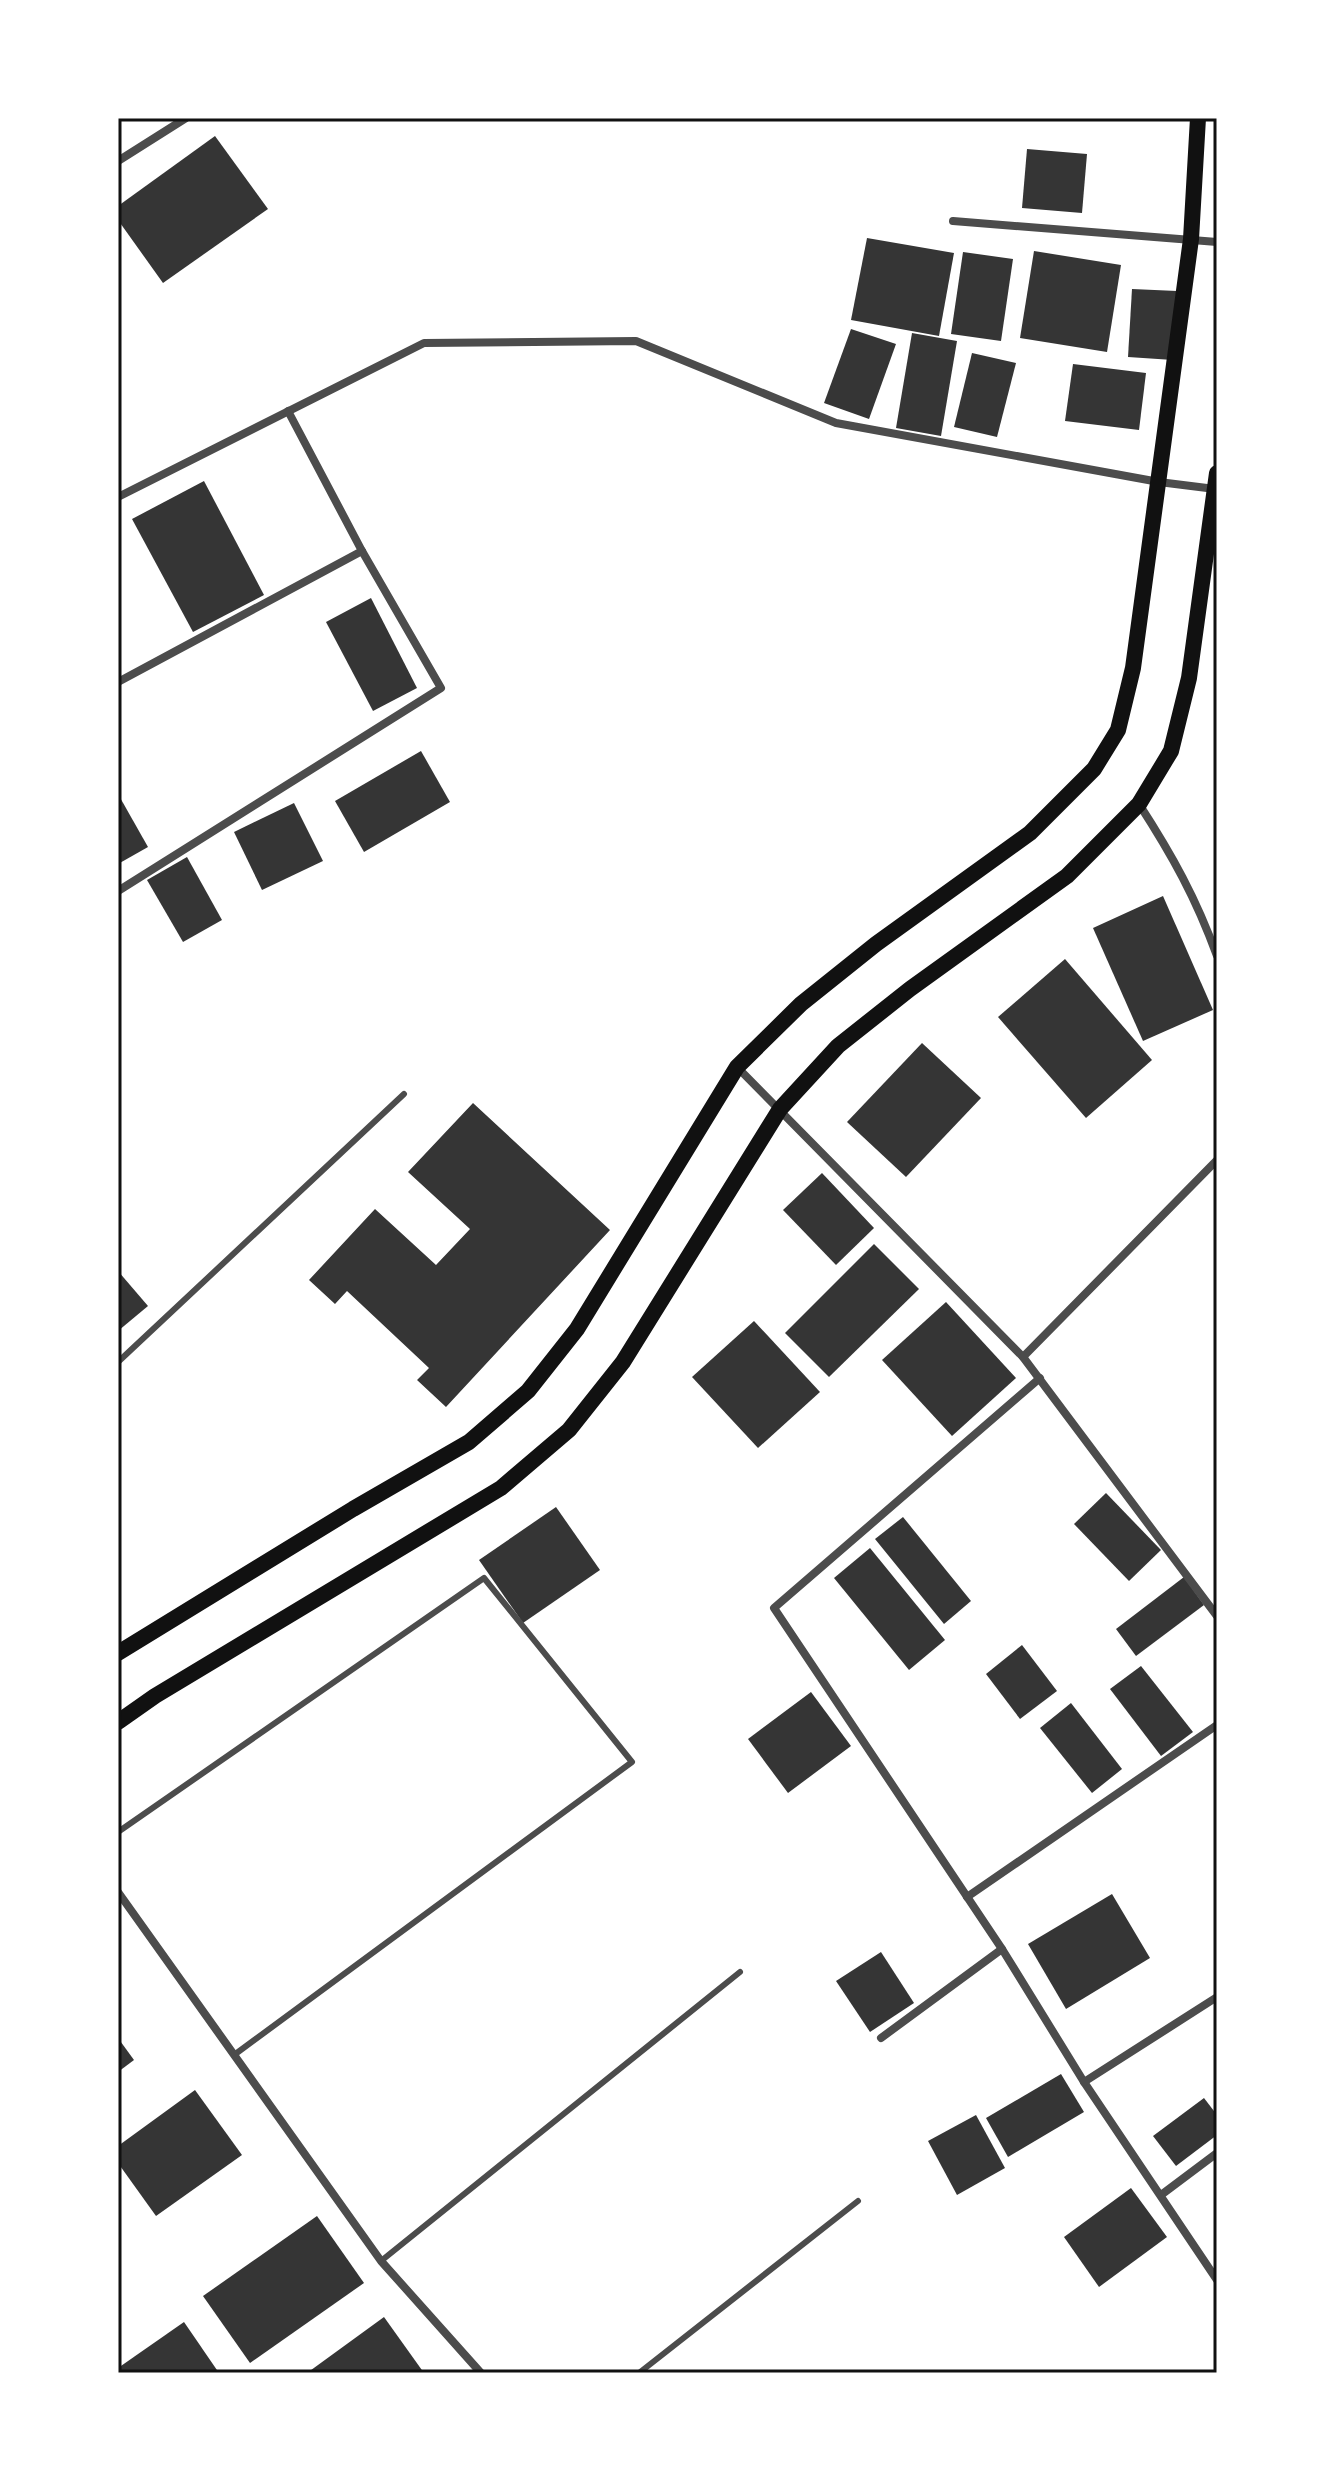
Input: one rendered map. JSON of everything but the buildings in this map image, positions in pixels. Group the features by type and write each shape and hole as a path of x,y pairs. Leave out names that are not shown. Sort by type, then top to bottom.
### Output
{"main road":[{"path":"120,1648 469,1442 528,1391 577,1329 737,1067 801,1004 876,944 1030,833 1094,769 1118,730 1133,668 1191,239 1198,118"},
{"path":"118,1722 155,1696 501,1488 569,1430 623,1362 780,1109 838,1046 910,989 1067,876 1139,804 1171,751 1189,678 1216,484"}],"street":[{"path":"118,161 186,118"},
{"path":"953,221 1217,242"},
{"path":"118,497 424,343 636,341 836,423 1159,482 1216,484"},
{"path":"118,891 441,688 362,551 288,411"},
{"path":"118,682 362,551"},
{"path":"1139,804 1177,864 1204,918 1217,956"},
{"path":"1204,918 1217,917"},
{"path":"737,1067 1023,1357 1217,1616"},
{"path":"1023,1357 1217,1160"},
{"path":"1040,1378 774,1608 1002,1949 1084,2082 1217,2280"},
{"path":"967,1897 1217,1725"},
{"path":"118,1892 381,2261 481,2373"},
{"path":"881,2038 1002,1949"},
{"path":"1084,2082 1217,1997"},
{"path":"1161,2195 1217,2153"}],"lane":[{"path":"118,1362 404,1094"},
{"path":"118,1832 484,1578 632,1762 234,2055"},
{"path":"381,2261 740,1972"},
{"path":"639,2373 858,2201"}]}
